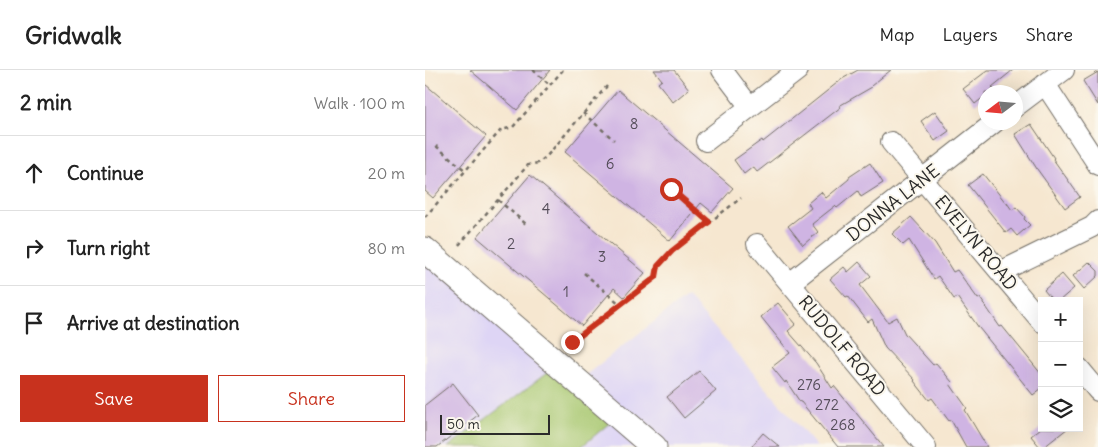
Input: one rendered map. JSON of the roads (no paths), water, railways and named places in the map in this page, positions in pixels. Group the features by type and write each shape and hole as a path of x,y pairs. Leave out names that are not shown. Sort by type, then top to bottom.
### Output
{"main road":[{"path":"425,250 654,447"}],"street":[{"path":"721,70 750,107"},
{"path":"706,141 798,70"},
{"path":"1023,101 1064,70"},
{"path":"1045,84 1098,165"},
{"name":"DONNA LANE","path":"790,283 985,130"},
{"name":"EVELYN ROAD","path":"891,142 1038,317"},
{"path":"1000,272 1091,227 1098,221"},
{"name":"RUDOLF ROAD","path":"757,244 926,447"},
{"path":"1083,373 1098,391"}]}
